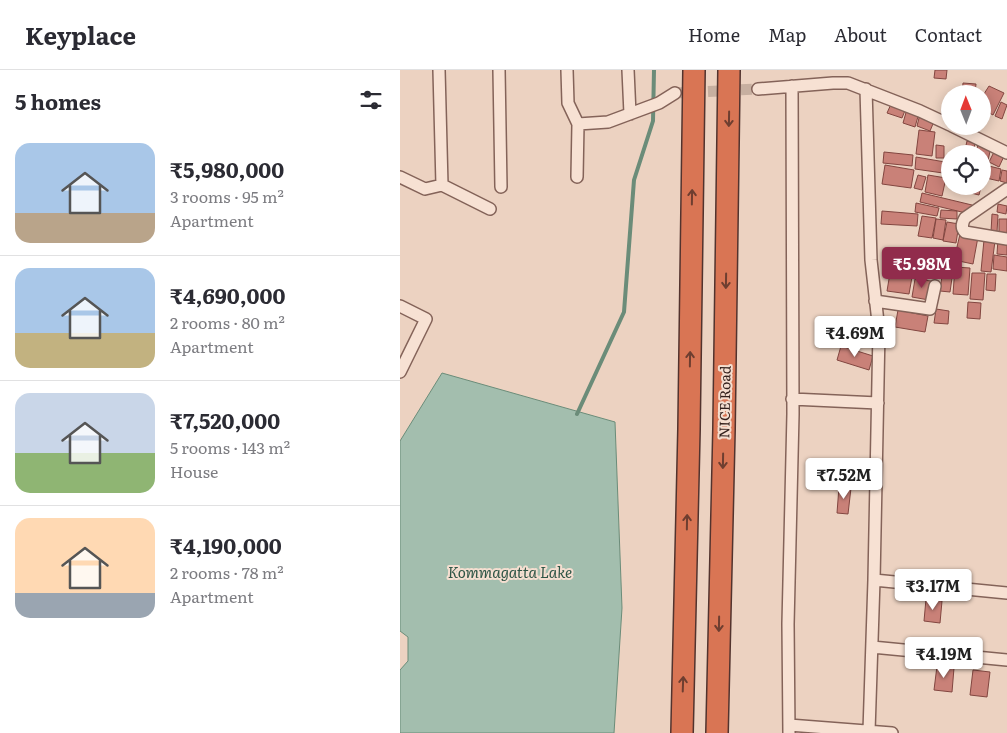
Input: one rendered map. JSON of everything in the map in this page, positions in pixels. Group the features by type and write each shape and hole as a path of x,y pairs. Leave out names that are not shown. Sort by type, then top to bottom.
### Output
{"highway":[{"path":"682,733 694,70"},
{"name":"NICE Road","path":"716,733 724,429 730,70"}],"street":[{"path":"439,70 442,185"},
{"path":"498,70 501,187"},
{"path":"567,70 568,103 578,124 577,177"},
{"path":"628,70 630,114"},
{"path":"758,89 848,83 941,121"},
{"path":"792,86 789,729 892,733"},
{"path":"866,89 871,260 879,331 869,731"},
{"path":"578,124 608,122 659,103 675,93"},
{"path":"970,135 1007,152"},
{"path":"400,178 425,190 442,185 490,209"},
{"path":"1007,189 964,218 962,224 965,232 1007,239"},
{"path":"876,301 930,309 935,286"},
{"path":"400,306 426,319 401,368"},
{"path":"792,399 878,403"},
{"path":"874,580 1007,593"},
{"path":"872,647 1007,660"}],"water":[{"name":"Kommagatta Lake","path":"442,373 615,422 622,608 614,733 400,733 400,670 408,661 408,637 400,631 400,441"}],"building":[{"path":"935,70 947,70 946,79 934,78"},
{"path":"963,83 976,84 976,85 963,85"},
{"path":"991,87 1004,93 993,115 991,114"},
{"path":"892,102 906,108 902,118 887,113"},
{"path":"1001,102 1007,105 1002,119 995,116"},
{"path":"907,109 919,113 915,127 903,123"},
{"path":"920,114 935,119 930,131 917,126"},
{"path":"919,130 935,132 932,156 916,154"},
{"path":"967,141 975,143 975,145 966,145"},
{"path":"936,145 941,146 941,158 936,158"},
{"path":"995,150 1005,154 999,167 991,163"},
{"path":"884,152 913,155 912,166 883,163"},
{"path":"916,157 941,161 941,173 915,169"},
{"path":"885,165 914,170 911,188 882,184"},
{"path":"991,166 1001,169 999,181 991,179"},
{"path":"1002,170 1007,171 1007,183 1000,181"},
{"path":"918,175 926,177 922,190 914,188"},
{"path":"928,175 941,177 942,196 925,192"},
{"path":"922,193 972,205 970,214 920,202"},
{"path":"916,203 939,208 937,216 915,212"},
{"path":"998,204 1007,206 1006,214 997,212"},
{"path":"941,210 957,211 957,219 940,218"},
{"path":"882,211 918,214 917,226 881,224"},
{"path":"992,214 998,215 997,232 991,232"},
{"path":"922,216 936,218 932,238 918,236"},
{"path":"936,219 946,220 943,240 933,238"},
{"path":"999,219 1007,219 1007,234 999,234"},
{"path":"947,222 959,224 956,243 943,241"},
{"path":"960,234 978,237 973,264 954,260"},
{"path":"998,239 1007,240 1007,255 997,254"},
{"path":"984,240 995,241 991,272 981,271"},
{"path":"918,248 942,252 938,277 914,273"},
{"path":"994,255 1007,257 1007,271 993,269"},
{"path":"888,259 912,263 910,273 886,269"},
{"path":"945,262 954,263 952,276 943,274"},
{"path":"955,267 970,268 968,295 953,294"},
{"path":"890,273 912,277 909,294 887,291"},
{"path":"972,273 985,273 983,300 970,299"},
{"path":"987,274 996,274 995,291 986,290"},
{"path":"942,276 952,278 950,292 940,291"},
{"path":"915,279 931,281 929,300 912,297"},
{"path":"968,302 981,303 980,319 967,318"},
{"path":"936,309 949,311 948,324 934,323"},
{"path":"898,310 928,316 925,332 895,327"},
{"path":"841,346 873,356 869,370 837,360"},
{"path":"839,487 851,488 848,514 837,513"},
{"path":"926,599 942,601 940,623 924,621"},
{"path":"937,666 954,668 952,692 934,690"},
{"path":"973,670 990,672 987,697 970,695"}],"waterway":[{"path":"577,414 624,312 634,180 653,121 654,70"}],"tunnel":[{"path":"675,93 758,89"}]}
